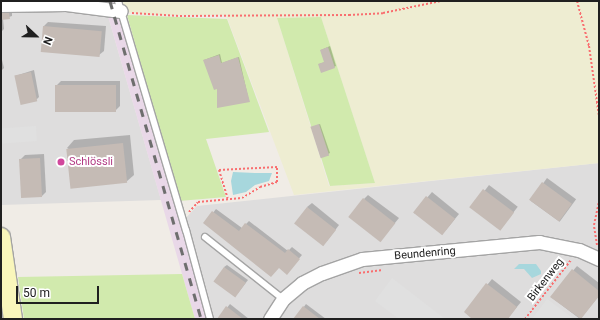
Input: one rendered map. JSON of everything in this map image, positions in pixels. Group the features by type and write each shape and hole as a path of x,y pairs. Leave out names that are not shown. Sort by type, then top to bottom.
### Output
{"main road":[{"path":"1,237 13,319"}],"street":[{"path":"1,5 76,3 120,6"},
{"name":"Beundenring","path":"270,319 284,299 302,283 322,273 362,259 539,242 561,245 598,258"}],"lane":[{"path":"120,6 210,319"},
{"path":"205,238 284,299"}],"path":[{"path":"120,6 180,16 349,14 384,13 441,1"},
{"path":"576,1 589,46 599,116"},
{"path":"183,221 198,202 242,198 260,187 277,182 277,167 219,170 228,199"},
{"path":"598,258 594,225 599,202"},
{"name":"Birkenweg","path":"525,319 573,258 565,257"},
{"path":"352,275 391,269"}],"shaded area":[{"path":"1,1 76,5 108,16 161,200 1,205"},
{"path":"76,1 118,1 210,319 195,319 108,16 76,5"},
{"path":"36,126 37,141 2,143 1,128"},
{"path":"599,163 599,319 210,319 183,221 197,206"},
{"path":"392,278 445,319 399,319 375,301"},
{"path":"547,299 574,319 532,319"}],"green space":[{"path":"118,1 599,1 599,163 294,195 226,15 149,15 121,11","holes":["321,17 375,183 329,186 277,18"]},
{"path":"127,15 227,19 269,132 206,139 226,197 179,201"},
{"path":"321,17 375,183 330,186 277,18"},
{"path":"182,274 195,319 24,319 18,277"}],"water":[{"path":"233,172 272,173 269,181 255,185 246,192 233,195 231,181"},
{"path":"519,264 536,264 541,271 541,274 532,278 524,269 514,269"}],"building":[{"path":"1,13 9,13 10,19 1,20"},
{"path":"43,26 102,31 100,57 41,52"},
{"path":"328,47 335,68 321,73 318,64 324,62 320,50"},
{"path":"219,55 221,63 238,57 250,102 217,108 217,89 214,90 203,60"},
{"path":"31,72 37,101 21,105 14,76"},
{"path":"55,85 116,85 116,112 55,112"},
{"path":"319,124 329,155 321,158 310,127"},
{"path":"123,143 127,183 70,189 66,149"},
{"path":"40,158 42,197 21,198 19,159"},
{"path":"542,182 572,204 559,222 529,200"},
{"path":"483,189 514,212 500,231 469,207"},
{"path":"426,196 455,219 442,235 413,213"},
{"path":"363,198 395,223 381,242 348,217"},
{"path":"307,207 336,230 323,246 294,224"},
{"path":"212,211 239,231 245,223 285,253 288,249 300,259 287,275 279,268 271,277 203,223"},
{"path":"224,267 246,283 235,297 213,282"},
{"path":"572,269 599,291 599,296 581,319 550,297"},
{"path":"486,283 517,307 508,319 472,319 464,312"},
{"path":"226,306 243,319 217,319"},
{"path":"303,306 320,319 293,319"}],"railway":[{"path":"110,1 201,319"}],"place":[{"name":"Schlössli","path":"61,162"}]}
